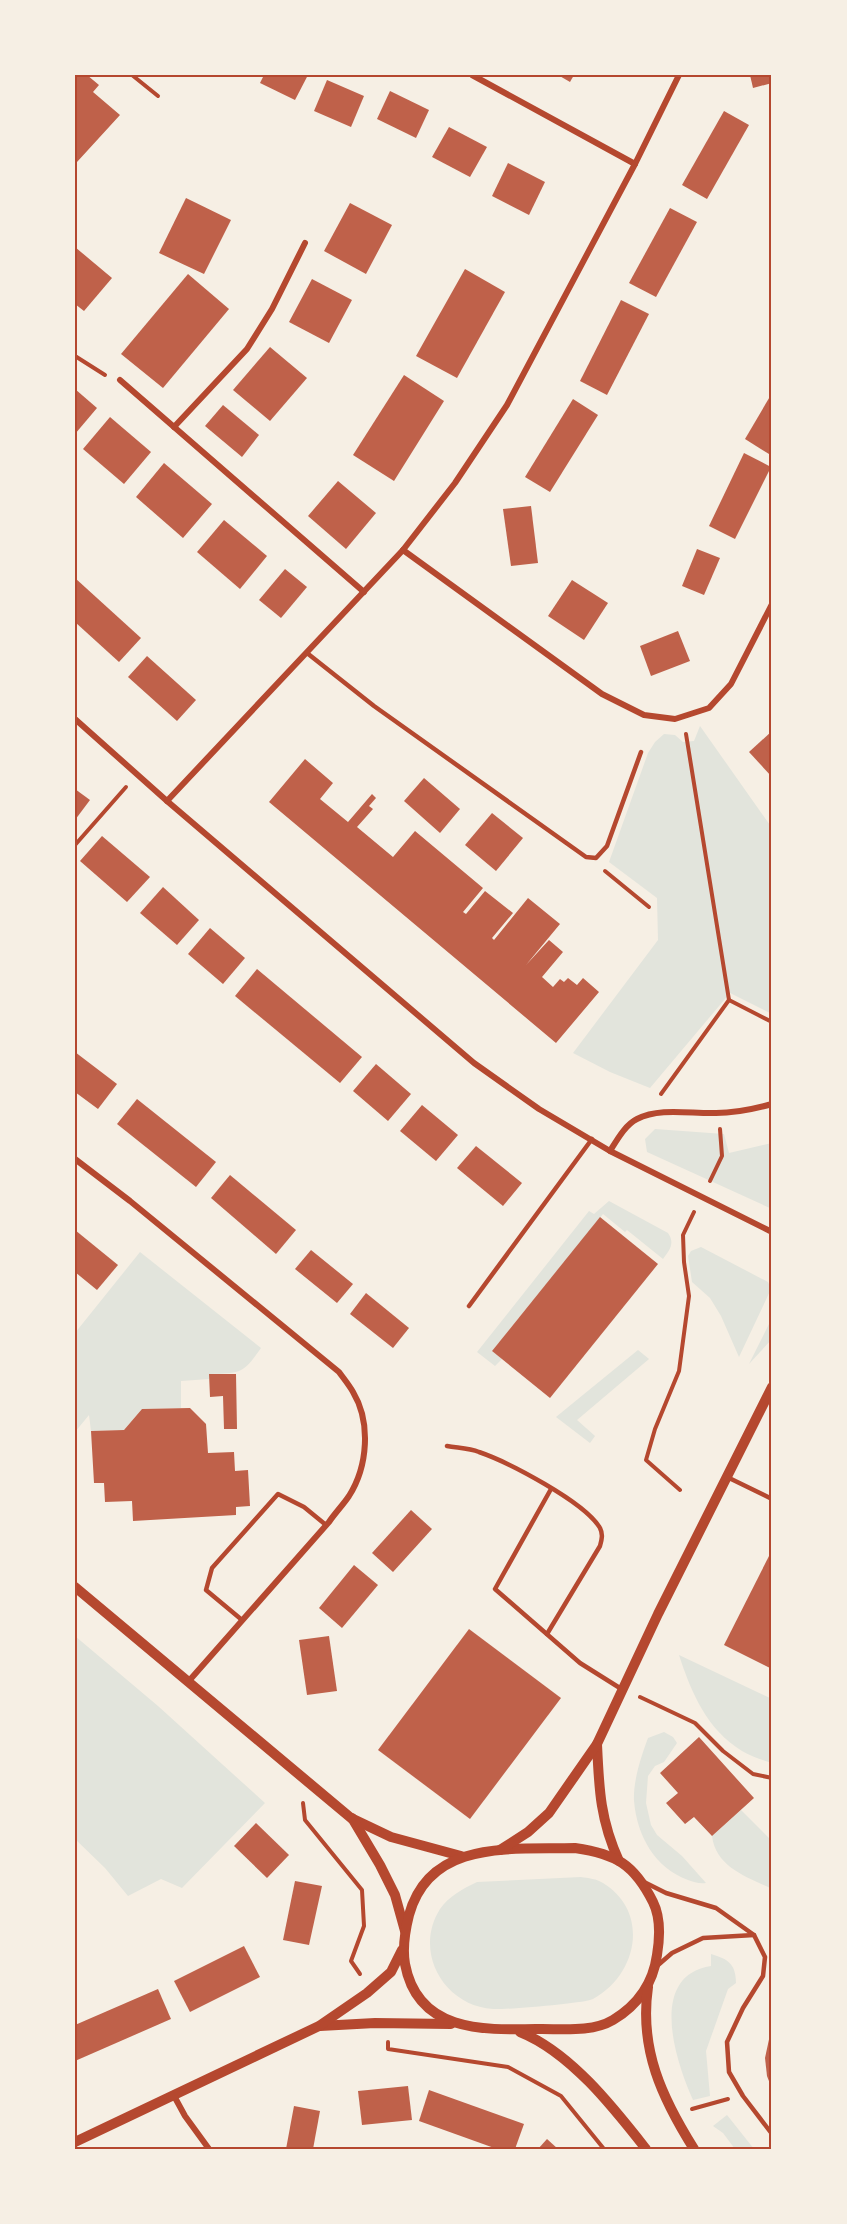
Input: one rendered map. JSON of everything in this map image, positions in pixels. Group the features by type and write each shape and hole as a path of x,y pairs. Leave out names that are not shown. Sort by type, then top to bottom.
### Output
{"street":[{"path":"472,75 635,164"},
{"path":"167,801 403,550 455,483 507,405 635,164 679,75"},
{"path":"174,427 247,349 272,309 305,243"},
{"path":"120,380 364,592"},
{"path":"403,550 602,694 644,715 675,718 709,708 731,684 772,604"},
{"path":"75,719 167,801 474,1063 539,1109 592,1140 772,1232"},
{"path":"610,1150 620,1134 635,1119 654,1113 719,1113 752,1110 772,1104"},
{"path":"75,1160 130,1201 339,1372 354,1393 364,1421 365,1447 360,1473 350,1494 326,1525 188,1683"},
{"path":"500,1850 528,1832 549,1813 597,1744 772,1387"},
{"path":"75,1587 351,1818 391,1837 461,1856"},
{"path":"597,1744 600,1805 610,1841 619,1861"},
{"path":"351,1818 380,1865 395,1895 405,1931"},
{"path":"458,2025 436,2015 418,1995 407,1972 405,1931 413,1901 426,1882 448,1862 481,1851 575,1848 599,1852 619,1861 642,1881 657,1910 660,1939 646,2005 647,2039 657,2080 674,2117 694,2149"},
{"path":"75,2142 319,2026 391,1972 404,1947"},
{"path":"319,2026 389,2023 458,2025 481,2029 584,2029 611,2022 634,2006 649,1984"},
{"path":"514,2030 544,2044 582,2075 645,2149"},
{"path":"173,2094 185,2116 209,2149"}],"lane":[{"path":"307,653 375,706 586,857 596,858 607,846 641,752"},
{"path":"469,1306 592,1140"},
{"path":"447,1446 476,1451 502,1461 551,1489 586,1513 600,1528 603,1537 600,1546 547,1634"},
{"path":"727,1477 772,1499"},
{"path":"551,1489 495,1589 580,1663 623,1689"},
{"path":"242,1620 206,1590 212,1568 278,1494 304,1508 326,1525"},
{"path":"642,1881 666,1893 716,1908 754,1935 765,1957 764,1976 743,2008 727,2042 729,2072 743,2096 772,2134"},
{"path":"655,1968 672,1953 703,1938 754,1935"}],"path":[{"path":"132,75 158,96"},
{"path":"75,356 106,376 120,380"},
{"path":"654,1113 662,1091 729,1000 683,717"},
{"path":"75,845 137,775"},
{"path":"596,858 608,874 649,907"},
{"path":"729,1000 772,1022"},
{"path":"680,1490 646,1460 655,1428 679,1371 689,1296 683,1236 722,1156 719,1113"},
{"path":"623,1689 695,1723 723,1751 753,1774 772,1778"},
{"path":"300,1775 305,1820 362,1890 364,1926 351,1960 363,1978 375,1986"},
{"path":"389,2023 388,2049 508,2067 561,2096 604,2149"},
{"path":"686,2103 689,2110 743,2096"}],"shaded area":[{"path":"700,726 772,828 772,1014 730,993 650,1088 610,1072 573,1053 658,940 657,898 609,862 648,753 664,734 675,735 683,742 694,741"},
{"path":"655,1129 724,1134 729,1153 772,1143 772,1209 647,1152 645,1139"},
{"path":"609,1201 668,1233 671,1246 663,1259 603,1214 492,1351 502,1359 495,1366 477,1352 589,1211 594,1214"},
{"path":"701,1247 768,1282 771,1289 739,1357 721,1316 710,1298 692,1282 688,1256 691,1251"},
{"path":"140,1252 261,1348 250,1363 240,1370 210,1374 209,1379 181,1381 181,1408 142,1409 124,1430 91,1431 89,1415 75,1432 75,1333"},
{"path":"772,1318 772,1339 749,1364"},
{"path":"638,1350 649,1359 577,1420 595,1436 590,1443 556,1417"},
{"path":"75,1636 158,1706 265,1803 182,1888 161,1879 128,1896 105,1868 75,1839"},
{"path":"679,1655 772,1699 772,1763 742,1751 719,1732 695,1696"},
{"path":"664,1732 673,1737 677,1743 664,1762 655,1766 648,1776 646,1803 651,1825 657,1835 682,1856 706,1883 688,1880 666,1868 650,1849 639,1826 634,1801 638,1769 648,1738"},
{"path":"741,1810 772,1841 772,1889 734,1870 726,1864 715,1847 712,1836"},
{"path":"581,1877 601,1882 618,1895 628,1910 632,1926 632,1942 628,1959 620,1974 608,1988 593,1999 545,2006 493,2009 476,2006 460,1998 438,1974 432,1959 430,1942 433,1926 443,1905 462,1890 477,1882"},
{"path":"711,1954 730,1963 736,1983 728,1989 706,2051 710,2096 693,2100 674,2044 673,2003 679,1986 691,1973 711,1966"},
{"path":"727,2115 754,2149 735,2149 723,2133 713,2126"}],"building":[{"path":"75,75 87,75 99,85 93,92 120,115 77,162 75,159"},
{"path":"264,75 308,75 295,100 260,83"},
{"path":"558,75 574,75 570,82"},
{"path":"750,75 772,75 772,83 753,88"},
{"path":"327,80 364,96 351,127 314,111"},
{"path":"390,91 429,110 416,138 377,119"},
{"path":"724,111 749,125 707,199 682,185"},
{"path":"449,127 487,147 470,177 432,157"},
{"path":"508,163 545,182 529,215 492,196"},
{"path":"186,198 231,220 204,274 159,253"},
{"path":"350,203 392,225 366,274 324,251"},
{"path":"670,208 697,222 656,297 629,283"},
{"path":"75,247 112,278 84,311 75,304"},
{"path":"465,269 505,292 457,378 416,356"},
{"path":"188,274 229,309 163,388 121,354"},
{"path":"312,279 352,300 329,343 289,322"},
{"path":"621,300 649,314 607,395 580,381"},
{"path":"270,347 307,378 270,421 233,390"},
{"path":"404,375 444,401 394,481 353,455"},
{"path":"75,389 97,408 75,434"},
{"path":"772,393 772,449 769,454 745,439"},
{"path":"573,399 598,415 550,492 525,477"},
{"path":"223,405 259,435 242,457 205,426"},
{"path":"110,417 151,452 124,484 83,449"},
{"path":"744,453 771,467 735,539 709,526"},
{"path":"164,463 212,504 183,538 136,497"},
{"path":"338,481 376,513 346,549 308,516"},
{"path":"531,506 538,563 511,566 503,509"},
{"path":"224,520 267,556 240,589 197,552"},
{"path":"697,549 720,558 704,595 682,586"},
{"path":"285,569 307,587 281,618 259,600"},
{"path":"75,578 141,638 119,662 75,622"},
{"path":"572,580 608,603 584,640 548,616"},
{"path":"678,631 690,661 651,676 640,646"},
{"path":"147,656 196,700 177,721 128,677"},
{"path":"772,731 772,777 749,752"},
{"path":"305,759 333,783 320,799 348,822 372,794 376,798 369,806 373,809 357,827 393,857 415,831 483,888 463,912 466,914 485,891 513,913 492,938 494,940 528,898 560,924 526,965 549,940 563,952 542,977 553,987 560,979 564,982 568,978 577,985 583,978 599,992 556,1043 269,802"},
{"path":"424,778 460,809 440,833 404,801"},
{"path":"75,789 90,800 75,820"},
{"path":"492,813 523,838 496,871 465,845"},
{"path":"102,836 150,877 127,902 80,861"},
{"path":"163,887 199,920 177,945 140,913"},
{"path":"210,928 245,958 223,984 188,954"},
{"path":"257,969 362,1057 340,1083 235,996"},
{"path":"75,1052 117,1084 98,1109 75,1092"},
{"path":"376,1064 411,1094 388,1121 353,1091"},
{"path":"137,1099 216,1162 196,1187 117,1124"},
{"path":"422,1105 458,1135 436,1161 400,1131"},
{"path":"476,1146 522,1183 503,1206 457,1168"},
{"path":"230,1175 296,1230 276,1254 211,1198"},
{"path":"600,1217 658,1264 550,1398 492,1351"},
{"path":"75,1230 118,1265 97,1290 75,1272"},
{"path":"311,1250 353,1284 337,1303 295,1269"},
{"path":"366,1293 409,1328 393,1348 350,1314"},
{"path":"209,1374 236,1374 237,1429 224,1429 223,1396 210,1397"},
{"path":"190,1408 206,1424 208,1453 234,1452 235,1471 248,1470 250,1506 236,1507 236,1515 133,1521 132,1501 105,1502 104,1483 94,1483 91,1431 124,1430 142,1409"},
{"path":"411,1510 432,1529 393,1572 372,1553"},
{"path":"769,1556 772,1558 772,1669 724,1645"},
{"path":"354,1565 378,1585 342,1628 319,1608"},
{"path":"469,1629 561,1698 470,1819 378,1750"},
{"path":"329,1636 337,1691 307,1695 299,1640"},
{"path":"699,1737 754,1798 712,1836 694,1817 685,1824 666,1803 678,1793 660,1773"},
{"path":"256,1823 289,1855 267,1878 234,1846"},
{"path":"295,1881 322,1886 309,1945 283,1940"},
{"path":"244,1946 260,1977 190,2012 174,1981"},
{"path":"158,1989 171,2019 75,2061 75,2025"},
{"path":"771,2030 772,2089 767,2076 765,2058"},
{"path":"408,2086 412,2120 362,2125 358,2091"},
{"path":"429,2090 524,2124 515,2149 497,2149 419,2121"},
{"path":"294,2106 320,2111 313,2149 286,2149"},
{"path":"547,2139 558,2149 538,2149"}]}
